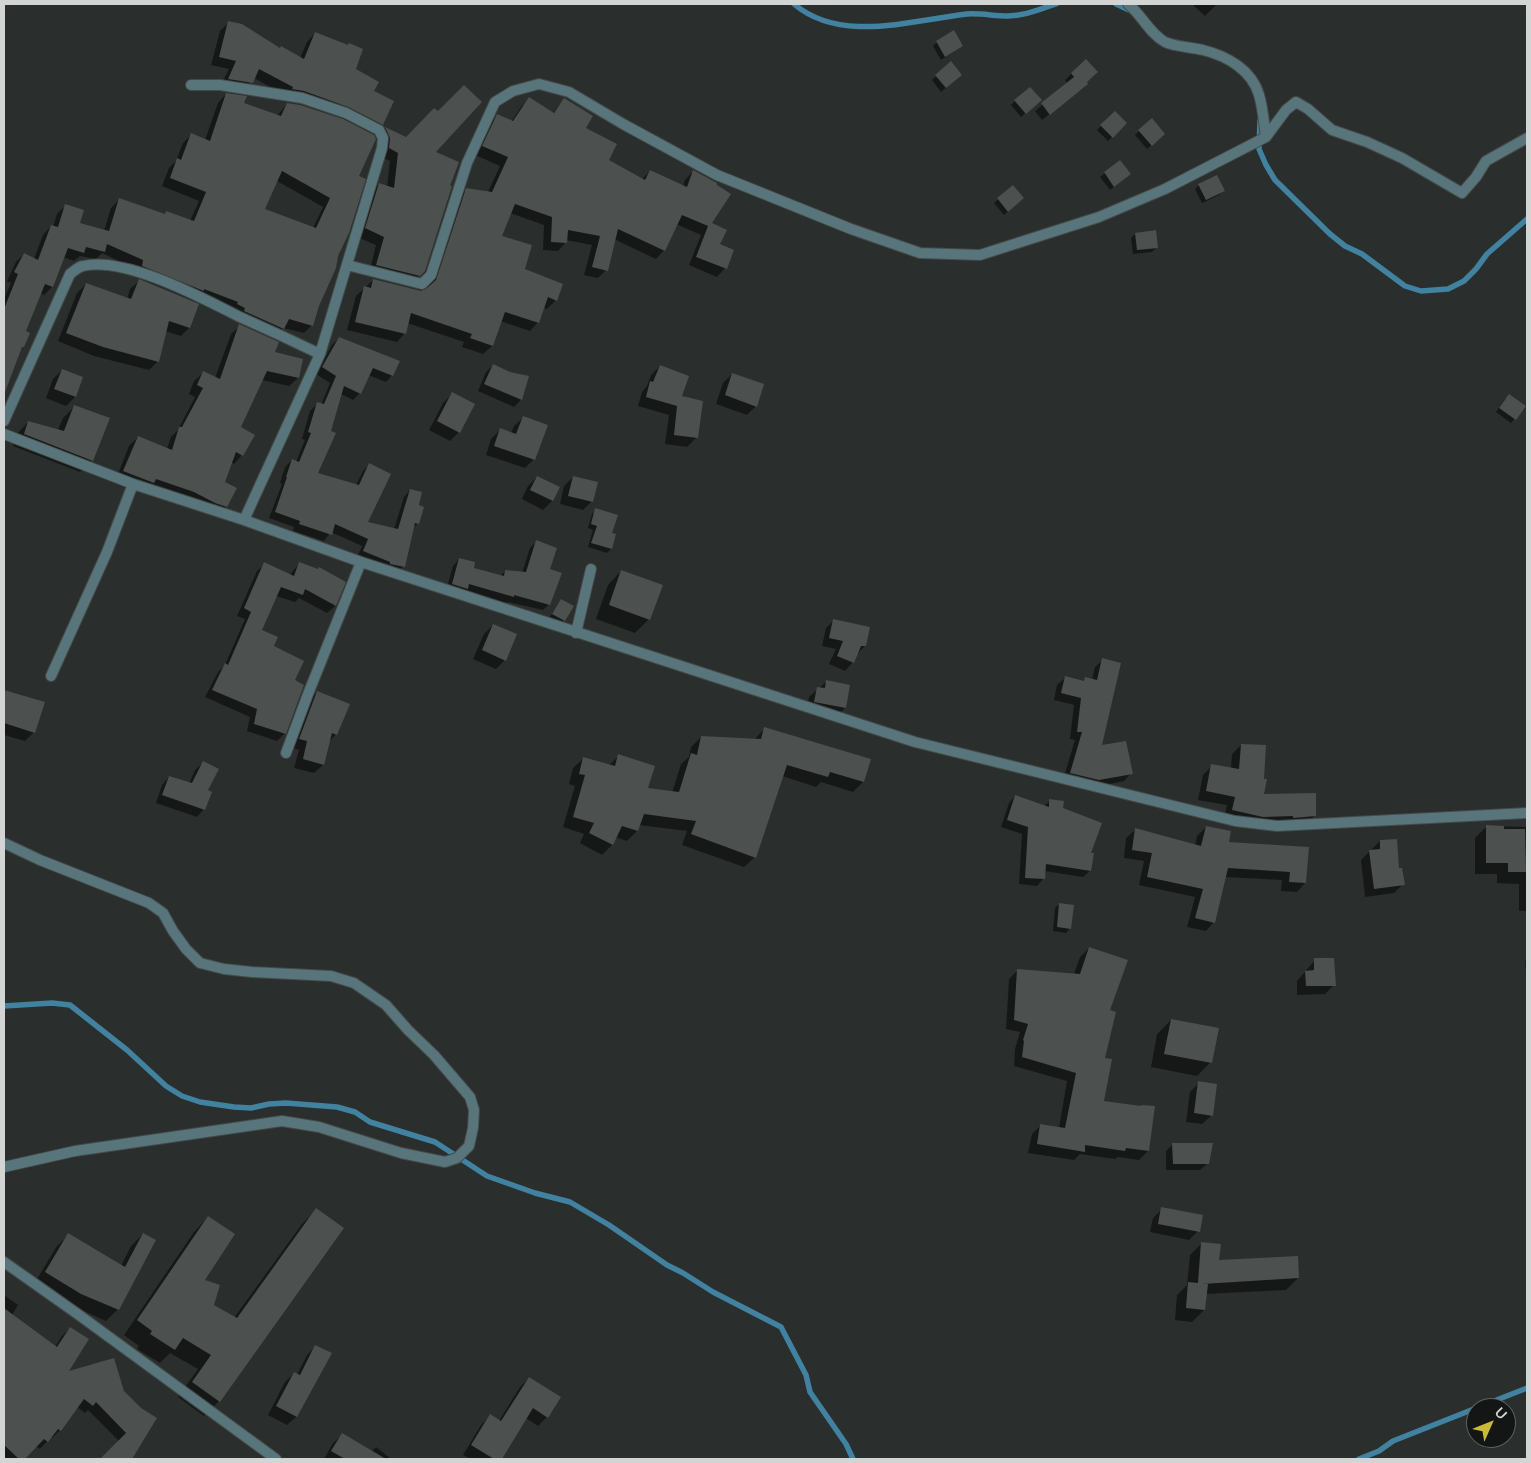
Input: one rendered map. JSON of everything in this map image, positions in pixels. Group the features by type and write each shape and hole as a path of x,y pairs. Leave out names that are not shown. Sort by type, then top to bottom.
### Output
{"street":[{"path":"1128,4 1156,35 1164,41 1212,52 1237,65 1250,76 1260,95 1266,137"},
{"path":"347,265 422,284 426,281 431,275 467,163 495,102 513,91 539,84 569,92 717,175 851,229 920,253 980,256 1099,217 1165,189 1266,137 1286,110 1296,102 1308,109 1332,130 1367,142 1402,158 1462,193 1476,177 1486,161 1527,138"},
{"path":"191,85 220,85 302,98 346,113 379,130 383,138 382,148 320,354 244,520"},
{"path":"4,421 70,274 81,266 100,265 122,268 157,279 320,354"},
{"path":"4,434 134,484 244,520 362,562 915,742 1235,821 1277,826 1527,813"},
{"path":"50,676 107,552 134,484"},
{"path":"286,753 362,562"},
{"path":"576,633 591,569"},
{"path":"4,843 40,860 149,903 164,913 173,932 200,963 224,969 252,972 331,976 354,984 386,1005 434,1055 470,1097 474,1110 472,1141 457,1158 445,1162 401,1153 319,1127 282,1121 75,1151 4,1167"},
{"path":"4,1262 276,1459"}],"building":[{"path":"228,21 242,24 280,48 281,46 304,59 315,32 363,49 356,69 379,82 374,91 394,101 383,125 348,107 304,91 292,89 293,87 259,69 253,83 228,79 236,61 219,57"},
{"path":"954,30 963,46 945,57 936,41"},
{"path":"1086,59 1098,72 1087,82 1088,84 1050,115 1041,103 1074,77 1071,73"},
{"path":"951,61 962,75 946,88 935,75"},
{"path":"464,85 482,102 436,152 459,162 425,271 420,276 376,265 384,237 365,228 379,183 394,188 398,153 389,148 390,138 385,127 406,137 434,108 438,111"},
{"path":"1030,87 1042,100 1026,114 1014,100"},
{"path":"226,93 247,96 244,103 281,116 287,103 300,105 343,119 374,135 376,139 359,176 366,179 349,233 338,256 336,268 319,306 313,326 289,319 284,329 244,311 245,308 237,304 238,302 204,289 204,291 142,266 143,260 107,244 105,252 86,247 84,253 68,248 53,287 45,284 26,331 30,333 24,347 22,347 4,392 4,309 18,274 14,272 24,253 38,260 51,225 58,227 65,204 84,210 80,223 109,231 119,198 165,214 166,211 194,221 206,192 170,178 177,158 181,160 191,133 210,141","holes":["282,171 330,198 316,228 265,209"]},
{"path":"529,97 554,113 564,98 593,116 586,128 617,144 609,160 645,180 650,170 687,187 693,170 717,183 717,185 731,194 712,223 727,230 720,244 734,250 727,269 696,257 708,226 682,215 665,251 618,229 608,271 592,267 600,236 568,230 567,243 551,242 552,217 515,204 502,236 532,245 525,269 563,284 557,301 548,297 539,323 505,312 493,346 470,338 472,334 411,313 406,334 355,322 364,286 371,288 373,279 421,291 436,280 466,188 492,192 508,157 482,146 497,114 513,121"},
{"path":"1115,111 1127,123 1113,138 1100,125"},
{"path":"1152,118 1165,134 1152,146 1138,130"},
{"path":"1120,160 1131,174 1114,187 1104,172"},
{"path":"1217,175 1225,191 1206,200 1198,184"},
{"path":"1013,185 1024,198 1008,212 997,198"},
{"path":"1156,230 1158,248 1137,250 1135,233"},
{"path":"139,279 199,304 190,328 169,321 159,362 103,347 66,333 86,283 131,299"},
{"path":"239,324 279,342 275,352 303,359 299,378 267,371 241,427 255,435 243,456 236,452 225,482 237,488 227,507 194,492 156,479 154,483 123,471 138,436 172,450 179,427 182,427 203,388 197,385 203,371 220,379"},
{"path":"339,337 400,361 393,376 373,368 361,394 344,386 331,431 336,433 318,473 359,485 369,463 391,474 368,522 398,529 410,489 422,492 419,505 424,507 419,524 415,523 405,567 390,564 390,562 363,551 368,539 335,524 332,535 299,524 300,521 275,512 292,459 299,462 311,433 308,432 317,402 324,404 336,376 322,367"},
{"path":"493,364 510,372 529,376 522,400 484,384"},
{"path":"660,365 689,376 682,396 703,401 698,438 674,435 677,406 646,397 650,381 653,382"},
{"path":"62,369 83,377 76,397 54,389"},
{"path":"732,373 764,384 757,407 725,395"},
{"path":"452,392 475,404 460,433 437,421"},
{"path":"1509,394 1526,406 1516,420 1499,408"},
{"path":"74,405 110,418 93,461 24,434 28,421 64,431"},
{"path":"523,416 548,425 535,460 494,446 500,428 516,434"},
{"path":"537,476 560,487 553,501 530,490"},
{"path":"573,476 598,482 593,502 568,496"},
{"path":"595,508 618,515 612,533 616,534 612,549 591,543 597,526 591,524"},
{"path":"536,540 557,548 550,569 562,573 550,605 469,584 468,589 452,584 459,558 475,562 474,568 504,576 505,570 526,572"},
{"path":"264,562 294,576 299,562 318,569 319,567 346,582 336,606 305,589 303,595 281,587 262,630 278,637 274,646 304,661 295,680 304,685 286,734 254,724 257,709 212,690 225,663 228,665 251,612 244,608"},
{"path":"621,570 663,585 650,620 609,605"},
{"path":"561,599 574,606 565,621 552,614"},
{"path":"833,619 870,627 866,646 861,646 854,663 837,656 843,641 829,638"},
{"path":"493,624 517,634 506,661 482,650"},
{"path":"1102,658 1121,663 1102,745 1126,741 1133,774 1099,780 1070,773 1082,732 1077,732 1081,698 1061,693 1065,676 1084,681 1085,677 1097,680"},
{"path":"826,680 850,685 846,708 814,702 817,687 825,688"},
{"path":"4,690 45,702 35,733 4,723"},
{"path":"317,691 350,704 337,735 332,733 324,765 303,759 307,741 299,739"},
{"path":"764,727 871,759 864,782 830,772 828,777 787,765 756,858 691,834 696,821 644,814 638,831 622,826 613,845 589,833 594,823 573,817 585,775 579,774 583,757 615,766 618,754 655,766 648,788 679,792 691,753 697,755 701,736 761,739"},
{"path":"1241,744 1266,745 1264,779 1267,779 1264,794 1316,793 1316,816 1293,818 1293,816 1263,817 1232,810 1235,797 1206,791 1211,764 1239,769"},
{"path":"203,761 219,769 208,790 212,792 205,810 162,795 169,776 192,783"},
{"path":"1015,795 1049,807 1049,799 1064,801 1063,808 1102,823 1091,853 1094,853 1091,871 1046,864 1045,879 1025,878 1028,827 1007,820"},
{"path":"1486,825 1504,826 1504,829 1525,829 1526,872 1508,872 1508,863 1486,863"},
{"path":"1206,826 1231,831 1229,842 1309,847 1306,883 1289,882 1290,872 1228,868 1215,923 1195,918 1203,889 1147,877 1152,853 1132,850 1135,828 1201,846"},
{"path":"1397,839 1399,868 1402,868 1405,885 1374,889 1369,850 1380,849 1380,840"},
{"path":"1059,903 1074,905 1071,929 1057,927"},
{"path":"1089,947 1128,960 1110,1010 1116,1012 1105,1058 1112,1059 1104,1101 1155,1106 1149,1151 1126,1148 1125,1151 1085,1145 1085,1152 1037,1144 1040,1124 1065,1128 1076,1073 1022,1057 1023,1040 1028,1024 1014,1020 1017,969 1080,974"},
{"path":"1314,958 1334,958 1336,986 1306,986 1305,971 1314,970"},
{"path":"1171,1019 1219,1028 1212,1063 1164,1054"},
{"path":"1198,1081 1217,1084 1213,1116 1194,1113"},
{"path":"1172,1143 1213,1143 1209,1164 1173,1164"},
{"path":"1161,1207 1203,1215 1200,1232 1158,1224"},
{"path":"316,1208 344,1228 220,1402 192,1382 211,1355 183,1338 175,1350 150,1334 152,1331 137,1320 208,1216 235,1234 205,1280 220,1285 214,1305 237,1318"},
{"path":"68,1233 125,1267 143,1233 156,1240 119,1310 81,1294 45,1272"},
{"path":"1201,1242 1221,1244 1219,1260 1298,1256 1299,1278 1202,1284 1208,1284 1205,1310 1186,1308 1188,1282 1198,1283"},
{"path":"4,1308 57,1347 70,1327 89,1339 69,1371 114,1358 124,1391 141,1408 157,1418 132,1459 100,1459 126,1433 96,1402 93,1406 84,1399 61,1431 58,1429 48,1442 44,1439 25,1459 19,1459 4,1445"},
{"path":"315,1345 332,1353 297,1417 276,1406 294,1372 300,1375"},
{"path":"529,1377 561,1397 548,1418 533,1408 502,1459 494,1459 471,1445 490,1414 501,1421"},
{"path":"342,1433 386,1459 345,1459 331,1451"}],"waterway":[{"path":"794,4 813,16 833,23 855,26 900,24 967,14 1014,16 1056,4"},
{"path":"1116,4 1129,10"},
{"path":"1260,120 1259,149 1275,180 1330,234 1345,246 1362,254 1405,286 1421,291 1448,289 1464,281 1487,254 1527,219"},
{"path":"4,1006 52,1003 70,1005 127,1050 166,1086 182,1096 200,1102 234,1107 251,1108 286,1103 337,1107 355,1112 370,1122 435,1142 487,1176 535,1193 570,1202 609,1225 667,1265 713,1292 781,1327 806,1375 810,1392 846,1444 853,1459"},
{"path":"1359,1459 1379,1451 1393,1441 1527,1388"}]}
